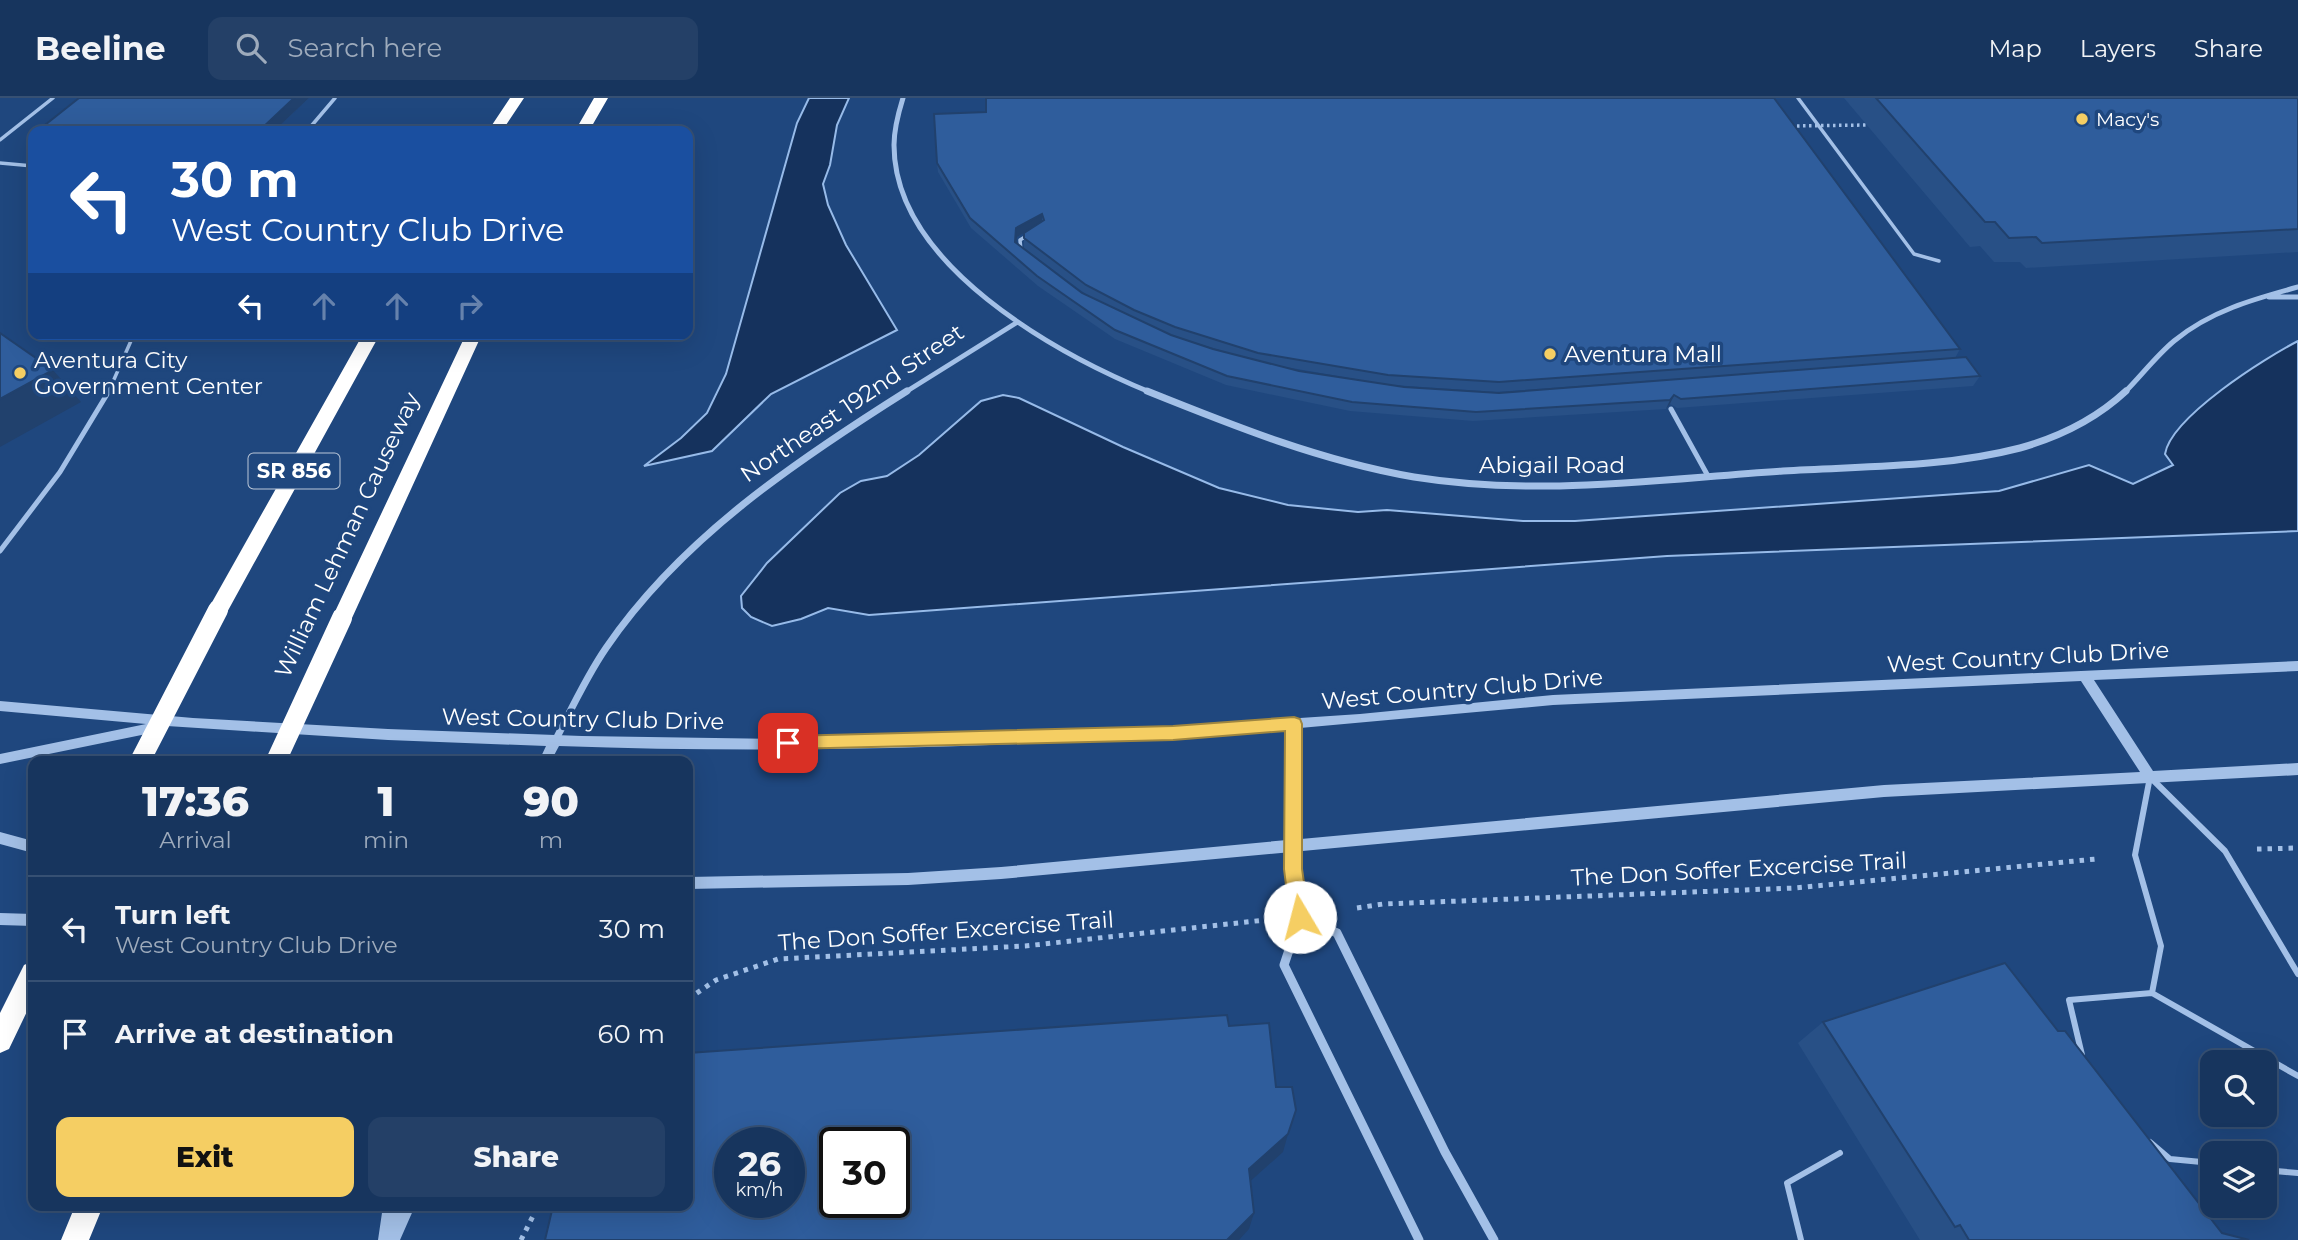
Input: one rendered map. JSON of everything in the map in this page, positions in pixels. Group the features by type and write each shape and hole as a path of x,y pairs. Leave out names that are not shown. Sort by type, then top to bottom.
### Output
{"highway":[{"path":"498,126 517,98"},
{"path":"585,126 601,98"},
{"name":"SR 856","path":"144,756 218,610 369,340"},
{"name":"William Lehman Causeway","path":"278,756 471,340"},
{"path":"0,1040 28,983"},
{"path":"75,1240 87,1211"}],"street":[{"name":"Abigail Road","path":"903,98 895,121 894,153 901,190 932,244 992,306 1073,359 1169,400 1296,448 1381,471 1502,486 1576,486 1966,457 2034,444 2080,427 2110,407 2175,340 2226,307 2298,286"},
{"name":"Abigail Road","path":"2258,297 2298,297"},
{"name":"Northeast 192nd Street","path":"548,756 614,635 655,586 720,522 801,459 1016,323"},
{"name":"West Country Club Drive","path":"0,706 175,723 555,742 950,740 1173,733 1553,700 2298,666"},
{"path":"2084,675 2150,777"},
{"path":"0,759 175,723"},
{"path":"1294,724 1294,879 1300,917 1284,965 1419,1240"},
{"path":"693,883 908,879 1089,865 1884,791 2298,769"},
{"path":"0,838 28,846"},
{"path":"1300,917 1337,933 1445,1152 1494,1240"},
{"path":"0,919 28,920"},
{"path":"389,1240 391,1211"},
{"path":"389,1240 397,1211"},
{"path":"389,1240 404,1211"}],"lane":[{"path":"0,140 53,98"},
{"path":"311,126 335,98"},
{"path":"1798,98 1914,254 1939,261"},
{"path":"0,163 28,166"},
{"path":"1026,256 1020,250 1020,240 1030,234"},
{"path":"0,551 69,458 117,377 121,356 130,340"},
{"path":"1671,409 1708,476"},
{"path":"2150,777 2225,851 2298,974"},
{"path":"2150,777 2135,855 2161,946 2152,993"},
{"path":"2084,1064 2069,1000 2152,993 2298,1076"},
{"path":"2140,1133 2170,1158 2200,1162"},
{"path":"1801,1240 1787,1183 1840,1153"},
{"path":"2277,1172 2298,1174"}],"path":[{"path":"1784,126 1867,125"},
{"path":"2256,849 2298,848"},
{"name":"The Don Soffer Excercise Trail","path":"1383,904 1795,888 2096,859"},
{"name":"The Don Soffer Excercise Trail","path":"693,996 716,980 778,959 1025,946 1199,925 1300,917"},
{"path":"521,1240 536,1211"}],"water":[{"path":"809,98 849,98 837,125 830,165 823,184 828,205 846,245 897,330 771,394 712,451 644,466 681,438 707,413 726,374 797,123"},
{"path":"2298,341 2298,531 1667,556 869,615 828,608 801,619 772,626 751,617 742,608 741,596 767,563 840,493 861,481 887,476 919,455 981,401 1003,395 1019,398 1219,488 1288,505 1358,512 1387,510 1523,521 1575,521 1999,491 2089,465 2133,484 2173,465 2165,454 2171,439 2201,406 2243,374"}],"building":[{"path":"79,98 294,98 264,126 45,125"},
{"path":"986,98 1774,98 1960,349 1499,382 1388,375 1258,353 1175,327 1134,310 1086,285 1024,238 1024,233 1044,220 1042,214 1016,228 1015,242 1082,293 1171,335 1213,349 1299,371 1404,387 1499,393 1966,357 1980,376 1681,399 1674,395 1670,400 1476,412 1352,402 1227,376 1115,330 1037,276 970,218 937,163 934,114 986,112"},
{"path":"1876,98 2298,98 2298,229 2042,243 2036,237 2009,238 1995,222 1985,222"},
{"path":"0,333 53,370 0,399"},
{"path":"2005,963 2058,1031 2065,1031 2200,1205 2200,1218 2210,1218 2222,1233 2249,1240 1969,1240 1960,1225 1955,1227 1823,1022"},
{"path":"1227,1015 1229,1026 1269,1023 1276,1087 1292,1087 1296,1110 1288,1134 1249,1169 1254,1213 1227,1240 545,1240 552,1211 693,1211 693,1053"}],"place":[{"name":"Macy's","path":"2082,119"},
{"name":"Aventura Mall","path":"1550,354"},
{"name":"Aventura City Government Center","path":"20,373"}],"route":[{"path":"788,743 1173,733 1294,724 1293,869 1300,917"}]}
